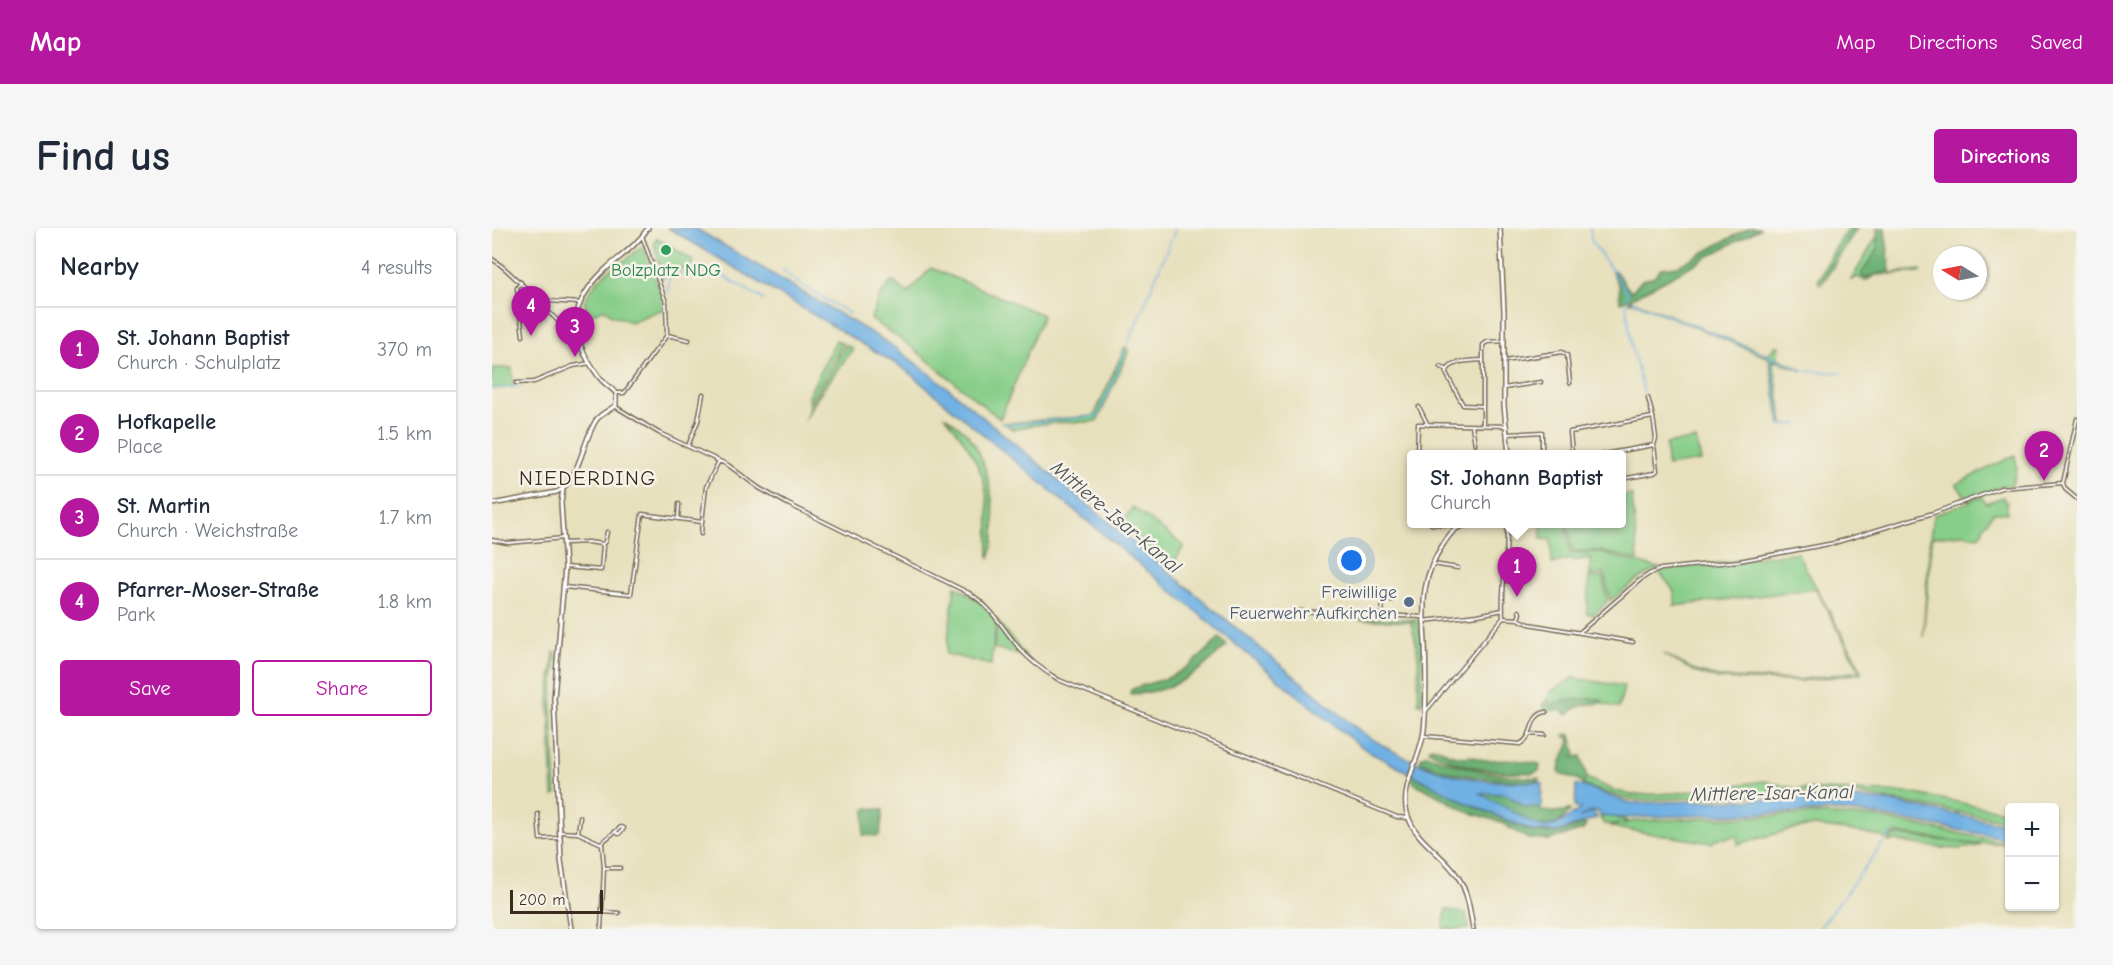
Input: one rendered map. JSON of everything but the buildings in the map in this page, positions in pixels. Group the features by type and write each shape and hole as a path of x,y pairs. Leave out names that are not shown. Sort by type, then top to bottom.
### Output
{"street":[{"path":"1500,228 1504,311 1504,406 1509,450"},
{"path":"571,929 559,832 554,698 565,567 561,503 563,489 574,471 596,421 614,406 617,399 616,393 600,378 591,363 577,336 576,321 580,303 591,284 648,229"},
{"path":"616,393 624,393 667,335 666,302 642,236"},
{"path":"492,259 534,295 542,299 580,303"},
{"path":"521,282 517,288 523,336"},
{"path":"542,299 541,305 577,336"},
{"path":"667,335 689,340"},
{"path":"1483,425 1484,343 1504,340"},
{"path":"1504,362 1562,352 1567,355 1570,383"},
{"path":"1440,367 1446,369 1459,363 1483,360"},
{"path":"516,383 534,382 573,366 591,363"},
{"path":"1446,369 1446,377 1463,405 1483,406"},
{"path":"1504,388 1541,382"},
{"path":"688,446 698,421 703,394"},
{"path":"1626,477 1657,471 1654,445 1656,435 1648,398"},
{"path":"614,406 660,433 719,460 759,488 786,503 976,597 997,616 1024,653 1059,680 1397,817 1408,818"},
{"path":"1419,407 1428,425"},
{"path":"1572,450 1570,432 1653,417"},
{"path":"2077,419 2063,483 2068,493 2077,499"},
{"path":"1418,450 1418,424 1507,426"},
{"path":"1472,424 1475,444"},
{"path":"1508,434 1542,432 1542,450"},
{"path":"1626,450 1654,445"},
{"path":"701,534 706,487 719,460"},
{"path":"1580,632 1640,580 1661,569 1739,561 1834,543 1933,513 2001,488 2063,483"},
{"path":"492,504 563,489"},
{"path":"678,519 680,504"},
{"path":"564,587 631,594 642,514 702,522"},
{"path":"1425,712 1503,618 1502,594 1508,545 1507,528"},
{"path":"1456,529 1445,540 1425,586 1424,736 1410,778 1406,799 1408,818 1422,840 1447,863 1458,877 1465,892 1473,929"},
{"path":"565,567 601,570 602,544 605,542 607,532"},
{"path":"492,540 508,543 564,540 602,544"},
{"path":"1433,564 1458,568"},
{"path":"1382,615 1383,600 1392,600"},
{"path":"1297,611 1423,619 1478,615 1503,609"},
{"path":"1518,619 1519,611"},
{"path":"1503,618 1633,642"},
{"path":"1424,736 1515,744 1524,742 1535,717 1546,712"},
{"path":"1529,734 1545,735"},
{"path":"538,814 540,839 560,838"},
{"path":"578,833 580,817"},
{"path":"559,832 578,833 601,843"},
{"path":"601,843 615,832"},
{"path":"600,929 603,912 604,868 601,843"},
{"path":"604,868 620,868"},
{"path":"603,912 619,913"}],"green space":[{"path":"1749,228 1761,228 1630,299 1620,302 1619,286 1612,272 1615,271 1631,292 1642,280 1654,277 1661,268 1678,266"},
{"path":"1850,228 1857,228 1820,284 1818,281 1840,238"},
{"path":"1877,228 1885,228 1890,271 1864,278 1861,274 1878,249"},
{"name":"Bolzplatz NDG","path":"657,238 694,261 690,268 675,269 662,278 654,243"},
{"path":"1876,238 1878,249 1862,274 1864,278 1890,271 1891,273 1921,270 1921,272 1876,275 1865,281 1858,277 1851,280"},
{"path":"643,246 662,295 663,309 631,322 612,315 604,309 588,316 584,301 597,281 616,264 621,263"},
{"path":"931,268 1043,315 1000,419 909,345 871,318 880,296 892,281 908,293"},
{"path":"1631,300 1766,354 1769,354 1775,346 1779,346 1777,358 1803,370 1773,360 1783,423 1780,424 1769,358 1635,302 1629,302"},
{"path":"836,340 843,344 809,403 808,396"},
{"path":"846,345 853,349 819,395 804,421 811,404"},
{"path":"1125,347 1129,350 1098,420 1043,424 1014,430 1005,423 1094,416"},
{"path":"492,368 512,368 513,387 492,389"},
{"path":"944,415 969,436 983,462 988,478 994,530 989,559 989,521 985,485 977,463 959,433"},
{"path":"1696,439 1701,461 1667,466 1666,444"},
{"path":"2015,455 2017,468 2012,485 2002,486 1968,500 1956,484"},
{"path":"1632,495 1638,560 1600,551 1572,551 1569,528 1626,528 1626,496"},
{"path":"1982,497 1986,503 2003,497 2007,502 2007,513 1993,513 1981,535 1932,537 1923,637 1930,537 1934,515"},
{"path":"1133,507 1184,546 1172,566 1138,540 1121,523"},
{"path":"1541,528 1567,528 1570,553 1600,552 1659,568 1640,578 1610,601 1604,572 1590,575 1590,558 1571,561 1570,559 1552,564 1551,540 1541,539"},
{"path":"1797,553 1799,556 1861,669 1861,673 1800,681 1718,679 1697,673 1663,654 1698,672 1723,678 1799,680 1860,671 1816,589 1674,606 1674,592 1658,571"},
{"path":"1589,577 1603,577 1607,600 1593,615 1587,613"},
{"path":"955,586 983,605 996,620 991,665 946,654"},
{"path":"1354,617 1416,620 1422,640 1422,704 1418,702 1418,663 1411,625 1413,622 1350,619"},
{"path":"998,621 1026,657 994,648"},
{"path":"1219,638 1227,645 1195,673 1171,686 1145,693 1130,694 1135,688 1167,678 1189,666"},
{"path":"554,652 556,653 552,706 556,795 553,796 549,699"},
{"path":"1573,678 1624,686 1619,708 1602,703 1601,699 1566,700 1550,706 1548,700 1546,701 1551,691"},
{"path":"1601,699 1602,703 1587,704 1571,711 1568,715 1560,710 1543,711 1543,703 1549,700 1550,706 1566,700"},
{"path":"1571,735 1576,754 1572,757 1581,756 1587,778 1583,785 1579,780 1559,773 1560,762 1569,744 1570,739 1564,736"},
{"path":"1431,747 1462,757 1516,760 1540,764 1539,771 1520,773 1466,765 1429,750"},
{"path":"1427,754 1482,771 1539,778 1539,780 1527,782 1473,777 1420,762 1421,757"},
{"path":"1413,775 1465,802 1532,832 1557,833 1585,824 1586,826 1583,830 1549,840 1528,839 1500,822 1468,812 1414,783"},
{"path":"1587,778 1613,790 1632,795 1676,793 1764,781 1797,789 1911,793 2005,811 2005,820 1857,794 1819,793 1638,800 1623,798 1583,785"},
{"path":"1478,793 1506,794 1526,807 1541,807 1541,811 1570,810 1562,819 1550,826 1534,824"},
{"path":"868,808 883,810 878,836 863,835 865,810"},
{"path":"1816,814 1873,817 2005,843 1967,843 1895,833 1886,840 1882,837 1853,831 1814,826 1793,829 1738,844 1737,836 1716,839 1712,843 1621,829 1611,826 1620,824 1604,824 1600,818 1607,815 1627,821 1621,824 1635,821"},
{"path":"1895,835 1981,845 1960,849 1888,842"},
{"path":"1446,909 1466,914 1469,929 1443,929"}],"water":[{"path":"668,228 695,228 890,344 942,383 1359,730 1411,760 1454,775 1487,781 1542,782 1541,807 1526,807 1506,794 1480,793 1530,822 1551,826 1574,814 1580,809 1575,808 1576,785 1633,803 1839,797 1887,801 2005,824 2005,838 1869,814 1839,811 1622,818 1600,816 1598,811 1591,812 1579,817 1594,812 1597,818 1557,832 1533,831 1465,802 1369,752 1347,736 903,368"}],"waterway":[{"path":"1128,344 1176,228"},
{"path":"1590,228 1592,242 1628,293 1627,298"},
{"path":"783,270 795,281 850,314"},
{"path":"667,295 669,279 674,274 715,271 764,300"},
{"path":"1632,301 1771,357 1781,423"},
{"path":"1626,303 1632,347 1644,393"},
{"path":"1001,423 1008,425 1098,416 1126,349"},
{"path":"1773,358 1802,370"},
{"path":"1805,371 1842,373"},
{"path":"492,389 523,386"},
{"path":"1781,425 1798,424"},
{"path":"1886,840 1890,834"},
{"path":"1819,929 1883,843"}],"place":[{"name":"Bolzplatz NDG","path":"666,250"},
{"name":"Pfarrer-Moser-Straße","path":"531,336"},
{"name":"St. Martin","path":"575,357"},
{"name":"Hofkapelle","path":"2044,481"},
{"name":"St. Johann Baptist","path":"1517,597"},
{"name":"Freiwillige Feuerwehr Aufkirchen","path":"1409,602"}],"district":[{"name":"NIEDERDING","path":"588,478"}],"water label":[{"name":"Mittlere-Isar-Kanal","path":"1116,517"},
{"name":"Mittlere-Isar-Kanal","path":"1772,793"}]}
